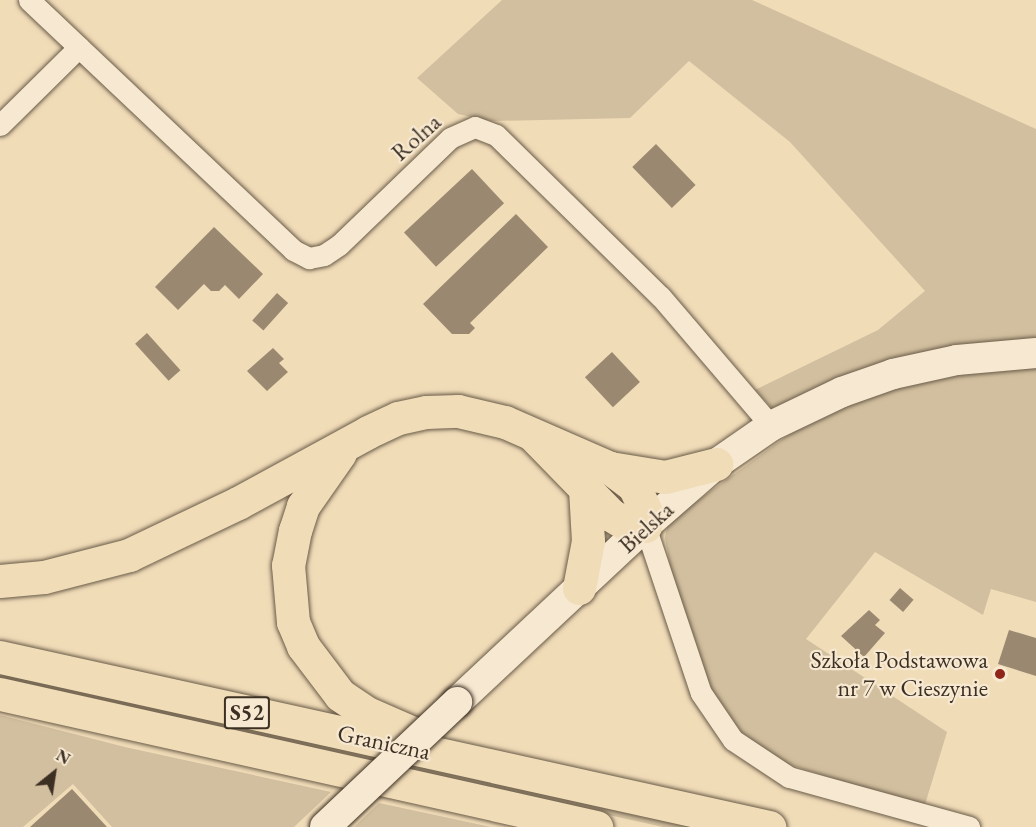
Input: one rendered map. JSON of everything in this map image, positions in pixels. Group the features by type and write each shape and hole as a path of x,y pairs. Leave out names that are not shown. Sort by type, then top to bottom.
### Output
{"highway":[{"path":"0,581 44,577 129,555 238,503 398,418 426,412 478,414 533,435 610,468 634,486 645,510 645,526 626,524 611,515 533,435"},
{"path":"348,443 314,488 295,530 288,589 293,622 303,646 340,695 365,712 495,765"},
{"path":"610,468 665,477 716,464"},
{"path":"579,588 588,541 585,489"},
{"name":"Graniczna","path":"0,657 769,827"},
{"name":"Graniczna","path":"0,694 596,827"},
{"path":"494,803 552,827"}],"main road":[{"name":"Bielska","path":"325,827 645,526 716,464 771,426 842,392 893,374 957,360 1036,353"}],"street":[{"name":"Rolna","path":"29,0 293,250 309,258 324,255 339,244 450,138 475,127 496,135 661,297 771,426"},
{"path":"0,125 79,47"},
{"path":"645,526 701,693 733,740 789,777 840,788 969,827"}],"shaded area":[{"path":"502,0 752,0 1036,129 1036,341 773,409 755,390 878,330 925,291 790,142 689,61 630,118 491,121 458,114 417,78"},
{"path":"1036,366 1036,602 991,589 983,615 875,552 806,639 947,732 924,808 788,764 741,732 709,685 674,587 665,538 668,522 812,418 853,401 937,375"},
{"path":"0,670 714,827 663,827 0,680"},
{"path":"0,715 125,747 331,792 294,827 112,827 73,784 23,827 0,827"},
{"path":"379,803 491,827 354,827"}],"building":[{"path":"656,144 696,185 672,208 632,167"},
{"path":"472,169 504,203 436,267 404,232"},
{"path":"516,214 548,247 470,323 475,328 469,334 452,334 423,304"},
{"path":"214,227 263,274 239,299 225,285 219,291 211,291 204,284 178,310 155,287"},
{"path":"277,293 288,303 263,331 252,320"},
{"path":"147,333 180,370 169,381 135,344"},
{"path":"273,348 284,359 279,363 288,372 267,391 247,371"},
{"path":"612,352 640,382 613,407 585,377"},
{"path":"900,588 914,600 903,612 890,600"},
{"path":"869,610 880,620 875,625 885,633 864,657 841,636"},
{"path":"1009,630 1036,638 1036,676 998,664"},
{"path":"72,789 107,827 30,827"}],"place":[{"name":"Szkoła Podstawowa nr 7 w Cieszynie","path":"1000,674"}]}
